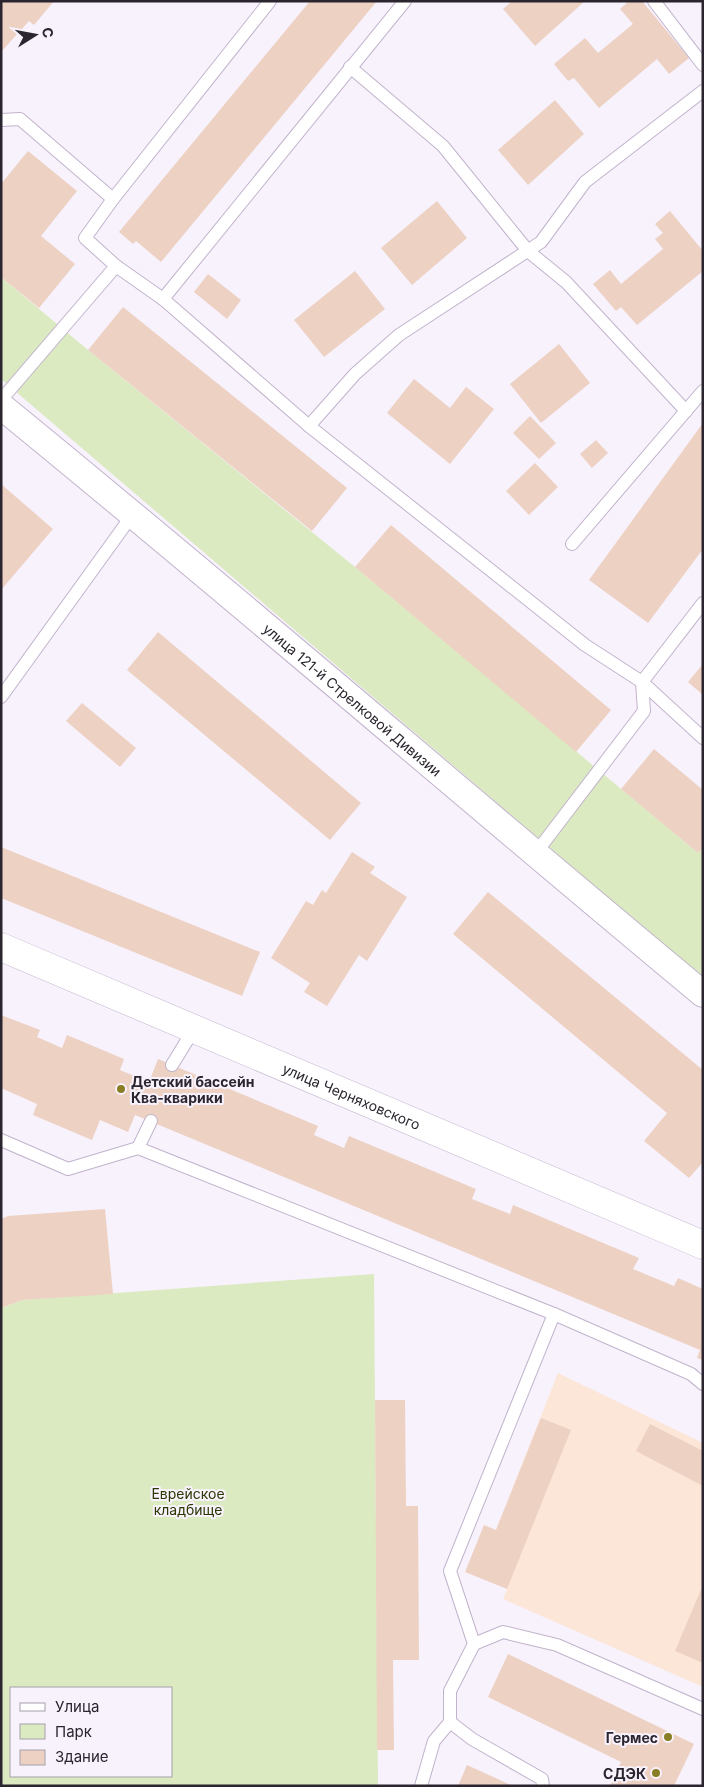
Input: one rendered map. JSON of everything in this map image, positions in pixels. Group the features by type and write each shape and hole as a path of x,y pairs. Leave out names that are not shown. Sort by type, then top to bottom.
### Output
{"street":[{"name":"улица 121-й Стрелковой Дивизии","path":"1,406 134,514 703,994"},
{"name":"улица Черняховского","path":"1,947 703,1246"}],"lane":[{"path":"270,1 113,199 85,238 116,266 163,299 309,426 585,645 642,682 703,738"},
{"path":"163,299 350,67 406,1"},
{"path":"654,1 703,65"},
{"path":"350,67 443,146 528,251 566,282 686,411"},
{"path":"309,426 355,374 399,334 541,242 585,182 703,91"},
{"path":"1,120 20,120 113,199"},
{"path":"1,400 116,266"},
{"path":"572,544 703,391"},
{"path":"1,697 134,514"},
{"path":"535,854 644,711 642,682 703,603"},
{"path":"172,1065 194,1029"},
{"path":"138,1148 151,1121"},
{"path":"1,1140 68,1169 138,1148 554,1314 691,1374 703,1384"},
{"path":"474,1644 450,1571 554,1314"},
{"path":"421,1786 434,1741 450,1722 450,1691 474,1644 503,1632 558,1645 703,1709"},
{"path":"450,1722 472,1739 542,1779 543,1786"}],"shaded area":[{"path":"558,1373 703,1443 703,1687 503,1599 507,1589 496,1530"}],"green space":[{"path":"1,277 355,567 698,853 703,848 703,979 1,379"},
{"name":"Еврейское кладбище","path":"374,1274 378,1786 1,1786 1,1308 22,1300"}],"building":[{"path":"1,1 54,1 34,25 29,21 1,52"},
{"path":"310,1 377,1 161,262 136,241 133,244 119,232"},
{"path":"512,1 585,1 535,46 503,9"},
{"path":"629,1 642,1 689,58 669,74 657,59 599,108 574,78 568,81 554,64 585,38 598,53 633,24 620,9"},
{"path":"555,100 584,134 528,185 498,150"},
{"path":"28,151 77,191 41,236 75,264 39,308 1,277 1,184"},
{"path":"437,201 467,238 412,285 381,248"},
{"path":"670,211 703,251 703,271 637,325 621,307 616,311 593,284 610,270 621,284 663,249 655,239 663,233 655,224"},
{"path":"355,271 385,309 324,357 294,320"},
{"path":"208,274 241,300 227,319 194,292"},
{"path":"123,307 347,488 312,531 88,350"},
{"path":"559,344 590,383 541,423 510,384"},
{"path":"414,379 450,408 466,387 494,409 450,464 387,413"},
{"path":"530,416 556,443 539,459 513,433"},
{"path":"703,423 703,549 648,623 589,580"},
{"path":"596,440 608,453 592,468 580,454"},
{"path":"535,463 558,487 529,515 506,491"},
{"path":"1,484 53,529 1,590"},
{"path":"391,525 611,710 576,752 355,567"},
{"path":"158,632 361,803 330,840 127,670"},
{"path":"703,664 703,695 688,682"},
{"path":"82,703 136,748 120,767 66,721"},
{"path":"654,749 703,790 703,848 698,853 621,789"},
{"path":"1,847 260,952 242,996 1,898"},
{"path":"352,852 375,867 370,873 407,897 367,961 359,955 327,1006 304,992 310,983 271,958 306,901 313,905 322,890 326,893"},
{"path":"488,892 703,1070 703,1162 689,1178 644,1141 667,1113 453,934"},
{"path":"1,1015 40,1030 37,1037 62,1048 67,1035 124,1059 120,1070 149,1082 158,1059 318,1126 314,1135 344,1148 349,1136 476,1189 472,1199 510,1214 513,1205 639,1258 633,1269 674,1286 678,1278 703,1289 703,1360 697,1358 700,1350 135,1115 128,1132 100,1120 92,1140 33,1115 37,1104 1,1088"},
{"path":"105,1209 113,1294 22,1300 1,1308 1,1219 8,1216"},
{"path":"375,1400 405,1400 406,1506 418,1506 419,1660 393,1660 394,1750 377,1750"},
{"path":"541,1418 571,1430 507,1589 465,1572 484,1525 496,1530"},
{"path":"650,1424 703,1451 703,1486 636,1451"},
{"path":"703,1585 703,1663 675,1651"},
{"path":"508,1654 694,1744 674,1786 610,1786 621,1762 488,1697"},
{"path":"467,1765 513,1786 458,1786"}],"place":[{"name":"Детский бассейн Ква-кварики","path":"121,1089"},
{"name":"Гермес","path":"668,1737"},
{"name":"СДЭК","path":"656,1773"}]}
